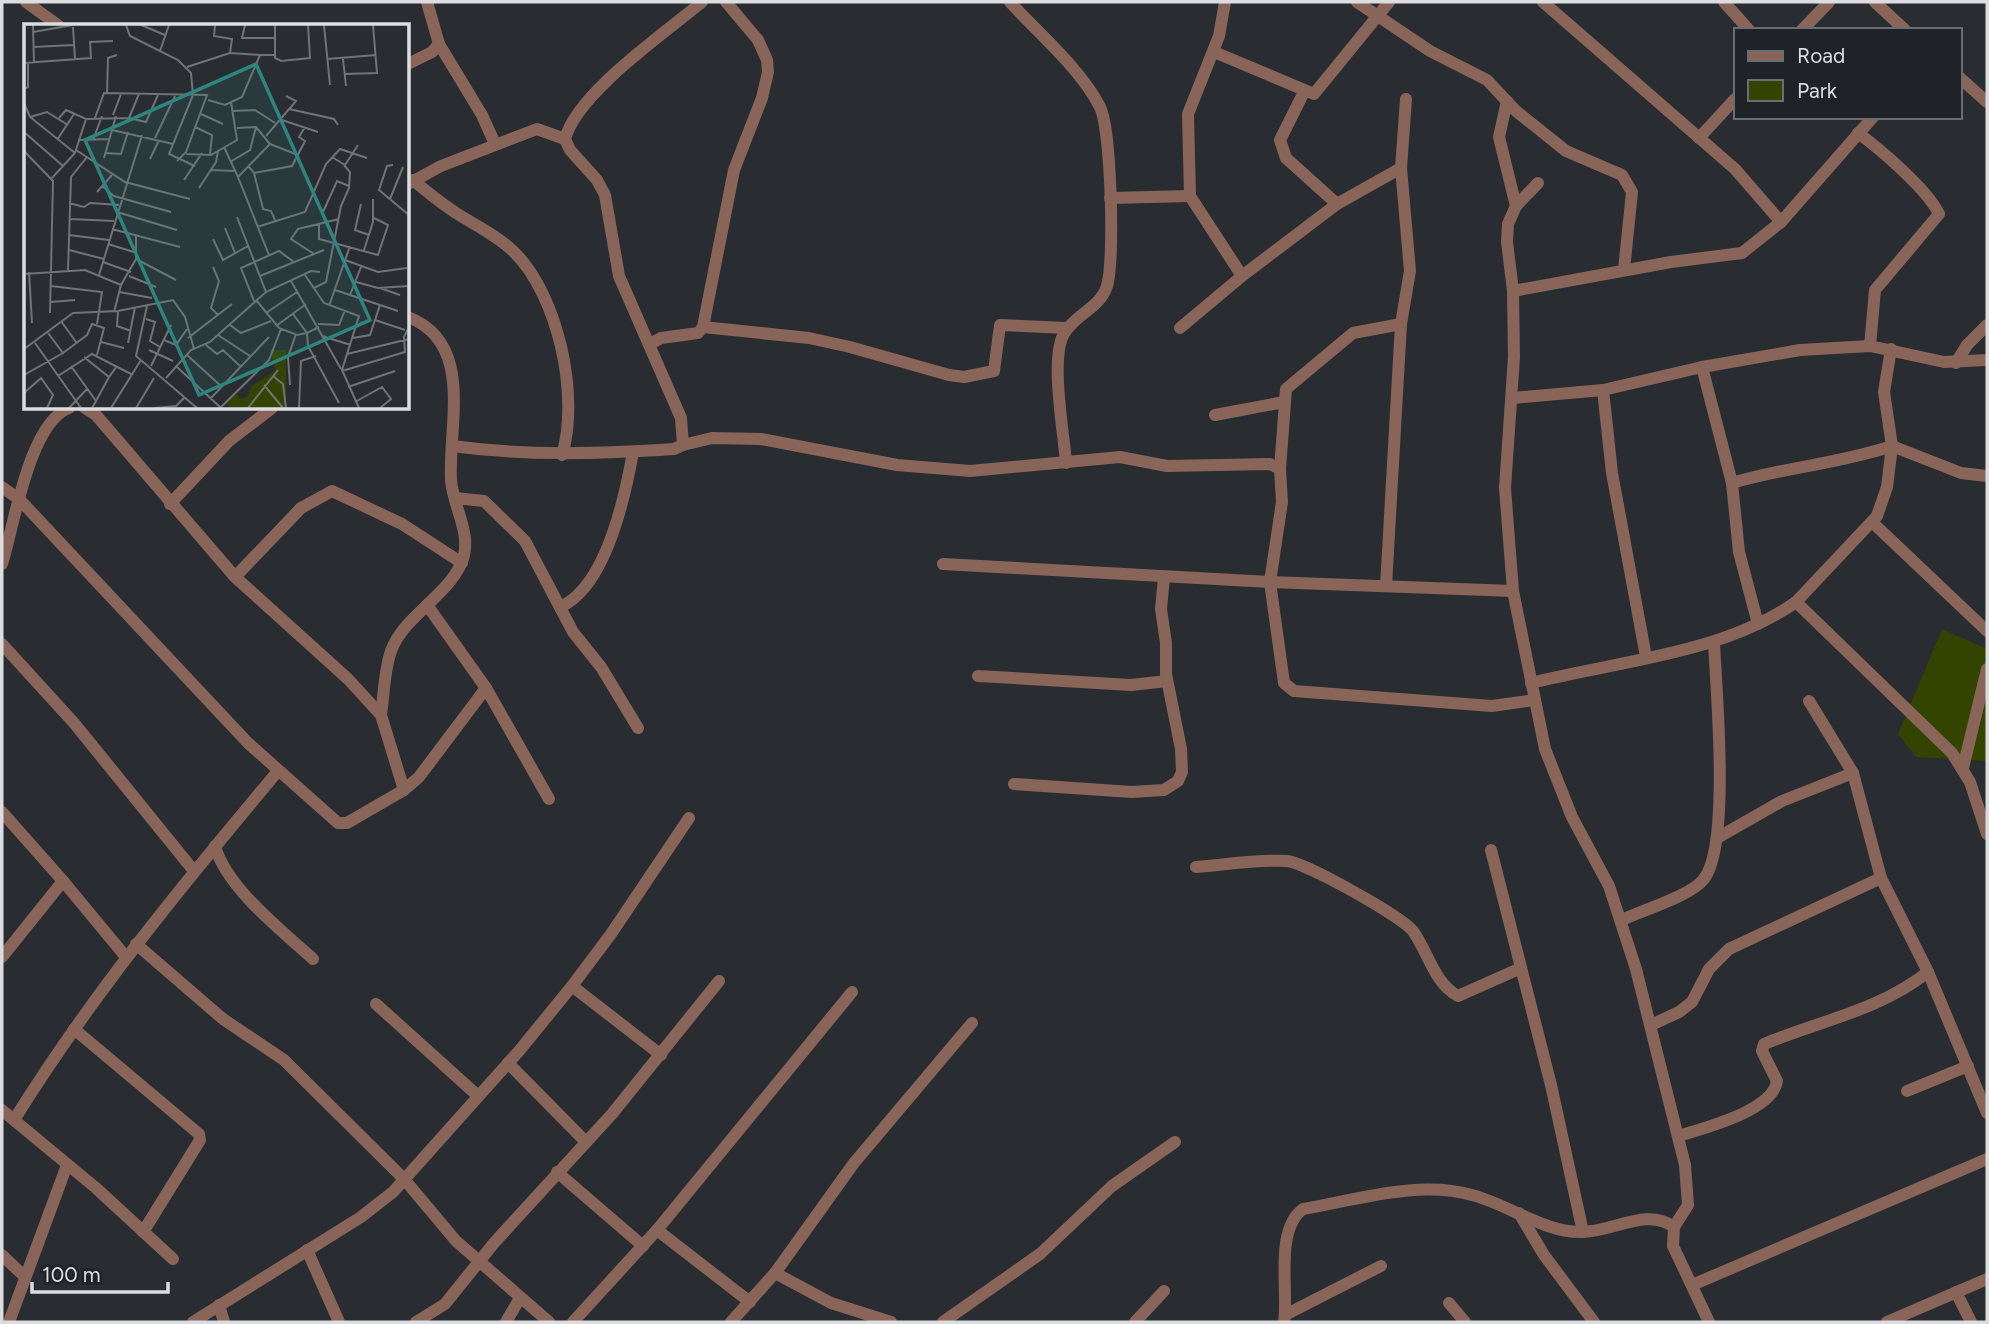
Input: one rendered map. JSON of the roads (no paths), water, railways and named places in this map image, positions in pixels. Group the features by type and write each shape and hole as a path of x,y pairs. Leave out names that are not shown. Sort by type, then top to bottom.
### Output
{"street":[{"path":"26,2 56,24"},
{"path":"565,139 572,125 611,76 702,2"},
{"path":"650,345 661,338 698,333 704,327 734,170 762,98 768,72 767,60 758,40 726,2"},
{"path":"1010,2 1088,88 1101,109 1106,128 1113,242 1107,289 1095,306 1067,328 1059,350 1066,463"},
{"path":"1225,2 1214,52 1188,114 1190,196 1241,276"},
{"path":"1357,2 1430,51 1487,80 1507,101 1566,151 1614,170 1628,181 1632,192 1623,271"},
{"path":"1214,52 1304,92 1318,93 1346,52 1389,2"},
{"path":"1543,2 1755,188 1781,222"},
{"path":"1724,2 1747,28"},
{"path":"1804,28 1829,2"},
{"path":"1875,2 1903,28"},
{"path":"430,4 439,44 482,115 495,144"},
{"path":"410,63 432,52 439,44"},
{"path":"1961,79 1987,102"},
{"path":"1304,92 1280,140 1282,149 1286,158 1337,204"},
{"path":"1386,586 1401,324 1410,271 1401,168 1406,99"},
{"path":"1699,138 1734,100"},
{"path":"1507,101 1499,137 1516,206"},
{"path":"1513,291 1742,253 1781,222 1811,191 1871,119"},
{"path":"562,454 568,437 567,380 563,356 540,287 513,250 410,182 440,166 537,129 565,139 570,150 597,180 605,195 619,276 681,418 682,445"},
{"path":"1858,133 1882,150 1909,177 1939,214 1875,290 1870,346"},
{"path":"1180,328 1241,276 1337,204 1401,168"},
{"path":"1538,183 1516,206 1508,224 1507,242 1513,291 1513,398 1505,488 1513,591 1545,749 1559,789 1600,866 1622,920 1651,1026 1679,1136 1688,1205 1674,1227 1673,1246 1709,1322"},
{"path":"1110,198 1190,196"},
{"path":"404,790 381,715 391,652 410,622 462,563 466,542 451,482 454,383 449,363 433,332 424,324 410,318"},
{"path":"1401,324 1353,333 1286,389 1280,470 1282,502 1270,582 1284,683 1294,691 1492,706 1535,700"},
{"path":"704,327 809,338 964,377 994,371 1000,325 1067,328"},
{"path":"1956,363 1967,345 1987,325"},
{"path":"1513,398 1603,390 1702,368 1800,351 1870,346 1956,363 1987,360"},
{"path":"1531,683 1714,643 1758,624 1796,602 1872,522 1883,505 1892,446 1884,392 1891,349"},
{"path":"1702,368 1732,483 1740,552 1758,624"},
{"path":"1603,390 1612,473 1646,657"},
{"path":"1216,415 1284,402"},
{"path":"2,564 27,466 56,416 66,410"},
{"path":"170,504 229,441 269,410"},
{"path":"101,412 170,504 235,577 348,680 381,715"},
{"path":"452,446 512,453 562,454 674,449 712,438 761,439 931,469 990,470 1025,464 1120,457 1155,465 1270,464 1280,470"},
{"path":"1732,483 1790,468 1850,460 1892,446 1961,473 1987,475"},
{"path":"559,607 575,598 602,559 622,505 633,452"},
{"path":"2,487 20,500 216,710 278,771 343,824 404,790 419,777 486,688"},
{"path":"235,577 302,508 332,491 402,524 462,563"},
{"path":"455,498 484,501 511,524 539,564 573,632 601,667 638,728"},
{"path":"1872,522 1987,631"},
{"path":"943,565 1513,591"},
{"path":"1014,784 1155,792 1173,786 1181,776 1181,749 1167,681 1166,643 1161,609 1164,577"},
{"path":"1796,602 1952,753 1963,768 1987,834"},
{"path":"427,605 486,688 549,799"},
{"path":"1622,920 1699,885 1708,874 1717,838 1720,780 1714,643"},
{"path":"2,644 100,753 194,871"},
{"path":"1963,768 1987,669"},
{"path":"978,676 1131,685 1167,681"},
{"path":"1809,701 1853,773 1881,878 1928,972 1987,1113"},
{"path":"14,1120 126,957 278,771"},
{"path":"1717,838 1782,801 1853,773"},
{"path":"2,812 126,957"},
{"path":"193,1322 376,1207 404,1179 508,1063 572,986 611,934 689,818"},
{"path":"215,846 220,865 279,928 313,959"},
{"path":"1491,850 1552,1085 1583,1232"},
{"path":"203,860 220,865"},
{"path":"1196,867 1287,861 1306,866 1391,914 1412,930 1435,971 1458,996 1521,968"},
{"path":"1651,1026 1692,1002 1709,969 1729,949 1881,878"},
{"path":"2,957 63,881"},
{"path":"136,944 223,1019 284,1060 404,1179 456,1241 550,1322"},
{"path":"1679,1136 1727,1121 1755,1107 1773,1091 1777,1080 1762,1051 1764,1044 1803,1028 1880,1004 1928,972"},
{"path":"416,1322 445,1304 661,1055 719,981"},
{"path":"572,986 661,1055"},
{"path":"573,1322 643,1247 852,992"},
{"path":"376,1003 477,1095"},
{"path":"731,1322 775,1273 854,1163 972,1023"},
{"path":"74,1029 199,1134 200,1140 143,1232"},
{"path":"508,1063 586,1142"},
{"path":"1908,1091 1968,1066"},
{"path":"2,1110 173,1259"},
{"path":"943,1322 1040,1254 1112,1185 1175,1142"},
{"path":"1692,1285 1987,1159"},
{"path":"9,1322 67,1165"},
{"path":"557,1172 643,1247"},
{"path":"1381,1266 1284,1319 1285,1256 1294,1219 1303,1209 1443,1189 1493,1201 1569,1231 1583,1232 1650,1218 1666,1220 1674,1227"},
{"path":"1519,1213 1544,1255 1594,1322"},
{"path":"657,1230 750,1301"},
{"path":"307,1250 340,1322"},
{"path":"2,1255 26,1277"},
{"path":"775,1273 831,1303 887,1321"},
{"path":"1887,1322 1987,1279"},
{"path":"1135,1322 1164,1291"},
{"path":"1956,1292 1971,1322"},
{"path":"506,1322 520,1298"},
{"path":"1449,1303 1465,1322"},
{"path":"219,1305 224,1322"}]}
